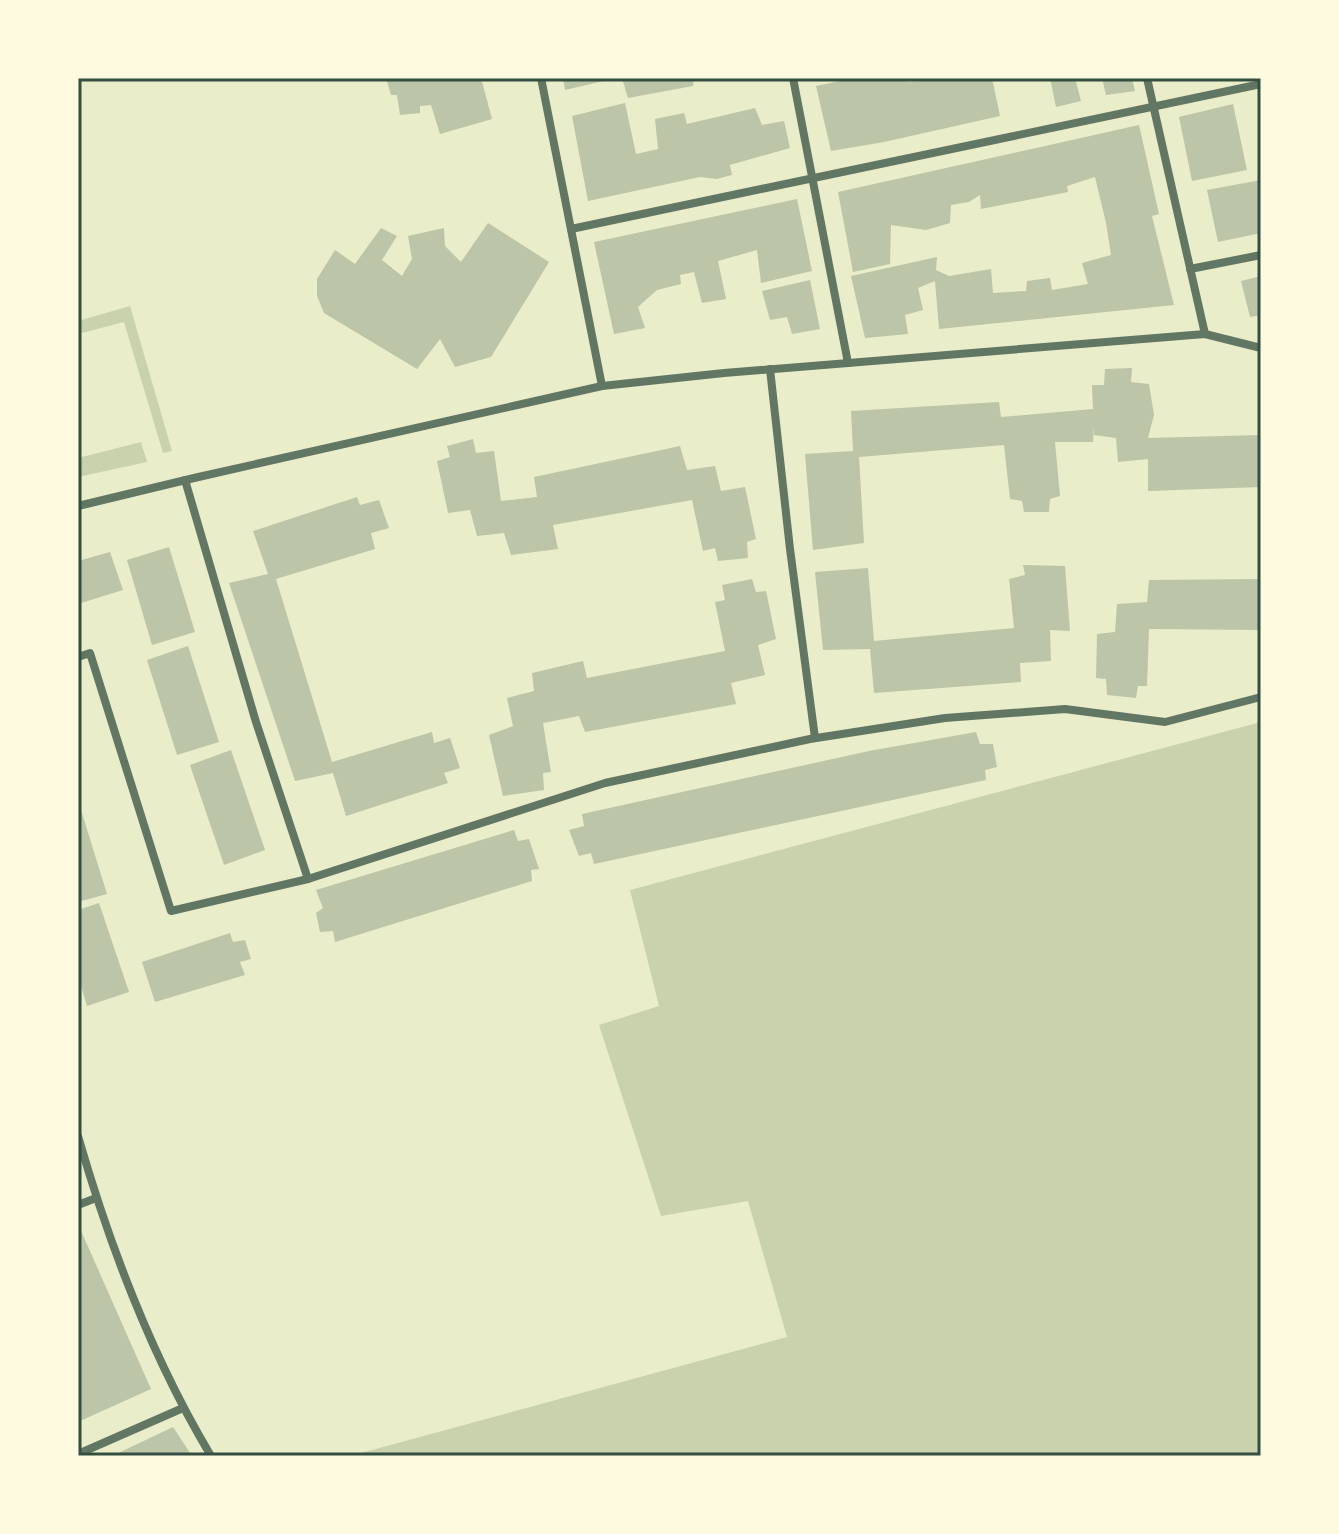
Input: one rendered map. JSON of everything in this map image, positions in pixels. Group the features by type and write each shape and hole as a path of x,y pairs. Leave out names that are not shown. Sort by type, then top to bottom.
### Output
{"street":[{"path":"541,78 602,386"},
{"path":"793,78 848,363"},
{"path":"1147,78 1205,334"},
{"path":"571,229 1261,84"},
{"path":"1190,269 1261,255"},
{"path":"78,506 602,386 770,369 1205,334 1261,348"},
{"path":"770,369 815,738"},
{"path":"185,480 256,722 308,879"},
{"path":"78,657 90,653 171,911 308,879 605,783 815,738 945,718 1065,709 1165,722 1261,697"},
{"path":"78,1136 113,1245 183,1408 211,1456"},
{"path":"78,1205 96,1198"},
{"path":"78,1454 183,1408"}],"green space":[{"path":"130,306 172,451 163,453 124,322 78,334 78,321"},
{"path":"141,442 147,462 78,477 78,458"},
{"path":"1261,722 1261,1456 350,1456 787,1337 748,1201 661,1216 599,1025 659,1006 630,890"}],"building":[{"path":"386,78 481,78 492,119 440,134 431,105 420,106 420,113 400,115 397,95 391,95"},
{"path":"563,78 612,78 612,79 565,90"},
{"path":"622,78 694,78 693,86 628,98"},
{"path":"854,78 906,78 908,82 933,78 992,78 1000,116 831,151 816,86"},
{"path":"1050,78 1075,78 1081,101 1056,107"},
{"path":"1102,78 1132,78 1135,91 1106,95"},
{"path":"625,103 636,154 658,149 655,119 684,113 687,124 755,108 762,125 784,121 790,148 730,165 732,175 717,179 700,177 588,201 572,116"},
{"path":"1233,104 1247,170 1192,181 1179,117"},
{"path":"1139,125 1159,214 1152,216 1174,305 939,329 935,281 918,288 923,310 905,315 908,334 865,338 851,276 937,257 936,270 949,276 991,269 993,293 1026,291 1027,281 1050,278 1052,290 1088,284 1082,263 1111,255 1106,223 1095,177 1067,186 1068,192 981,209 980,195 969,202 951,205 950,223 926,230 891,225 890,264 853,272 838,192"},
{"path":"1261,180 1261,233 1218,242 1207,190"},
{"path":"797,199 812,271 761,283 757,250 718,261 726,299 702,303 694,272 680,275 681,284 657,290 638,307 645,328 614,334 594,242"},
{"path":"488,223 549,262 491,357 455,367 440,339 417,369 324,313 317,296 317,279 335,250 355,264 381,228 397,236 382,260 402,276 412,259 408,236 444,228 445,246 461,262"},
{"path":"1261,276 1261,315 1250,317 1241,281"},
{"path":"810,280 820,329 792,334 787,317 770,320 762,291"},
{"path":"1132,368 1131,382 1149,384 1154,415 1148,438 1261,435 1261,487 1148,491 1148,459 1118,462 1116,438 1094,435 1094,426 1093,442 1055,442 1060,496 1050,499 1049,512 1024,512 1022,501 1010,499 1004,445 859,457 864,543 813,550 805,454 853,451 851,411 999,402 1001,417 1093,409 1092,385 1104,385 1105,369"},
{"path":"473,439 476,453 494,451 501,501 537,497 534,477 680,446 687,470 715,466 721,491 745,487 756,539 747,542 748,558 718,561 715,548 703,551 692,500 553,525 558,549 511,555 504,533 477,536 470,510 448,513 437,461 450,457 447,446"},
{"path":"357,497 360,505 379,500 389,528 371,533 375,549 276,579 332,762 432,732 434,743 450,738 460,768 444,773 448,783 346,816 333,773 295,781 229,583 268,574 253,531"},
{"path":"169,547 195,632 152,645 127,560"},
{"path":"110,552 123,590 78,604 78,561"},
{"path":"1023,565 1065,566 1070,631 1050,630 1051,661 1020,663 1021,682 874,693 870,649 823,650 815,572 868,568 874,641 1014,628 1009,579 1025,575"},
{"path":"752,579 756,592 766,591 776,639 758,645 765,675 731,683 736,704 585,732 579,716 543,723 551,772 543,773 544,790 503,796 489,735 513,726 507,698 534,691 532,673 583,661 587,678 725,651 715,602 725,600 722,585"},
{"path":"1261,579 1261,630 1149,629 1147,686 1138,686 1136,698 1107,695 1106,679 1096,678 1097,634 1115,632 1117,604 1147,602 1149,580"},
{"path":"188,646 219,742 177,755 147,660"},
{"path":"976,732 980,744 993,744 997,767 985,770 986,780 594,864 591,853 579,856 569,830 584,826 582,814 869,751"},
{"path":"231,750 265,850 224,865 190,765"},
{"path":"78,800 107,894 78,902"},
{"path":"514,830 518,841 529,839 539,869 531,870 532,881 335,942 333,931 320,932 316,913 323,908 316,890"},
{"path":"99,903 129,992 87,1006 78,976 78,910"},
{"path":"230,933 233,942 245,940 251,959 240,962 245,975 155,1002 142,962"},
{"path":"78,1224 151,1389 78,1422"},
{"path":"173,1427 192,1456 112,1456"}]}
